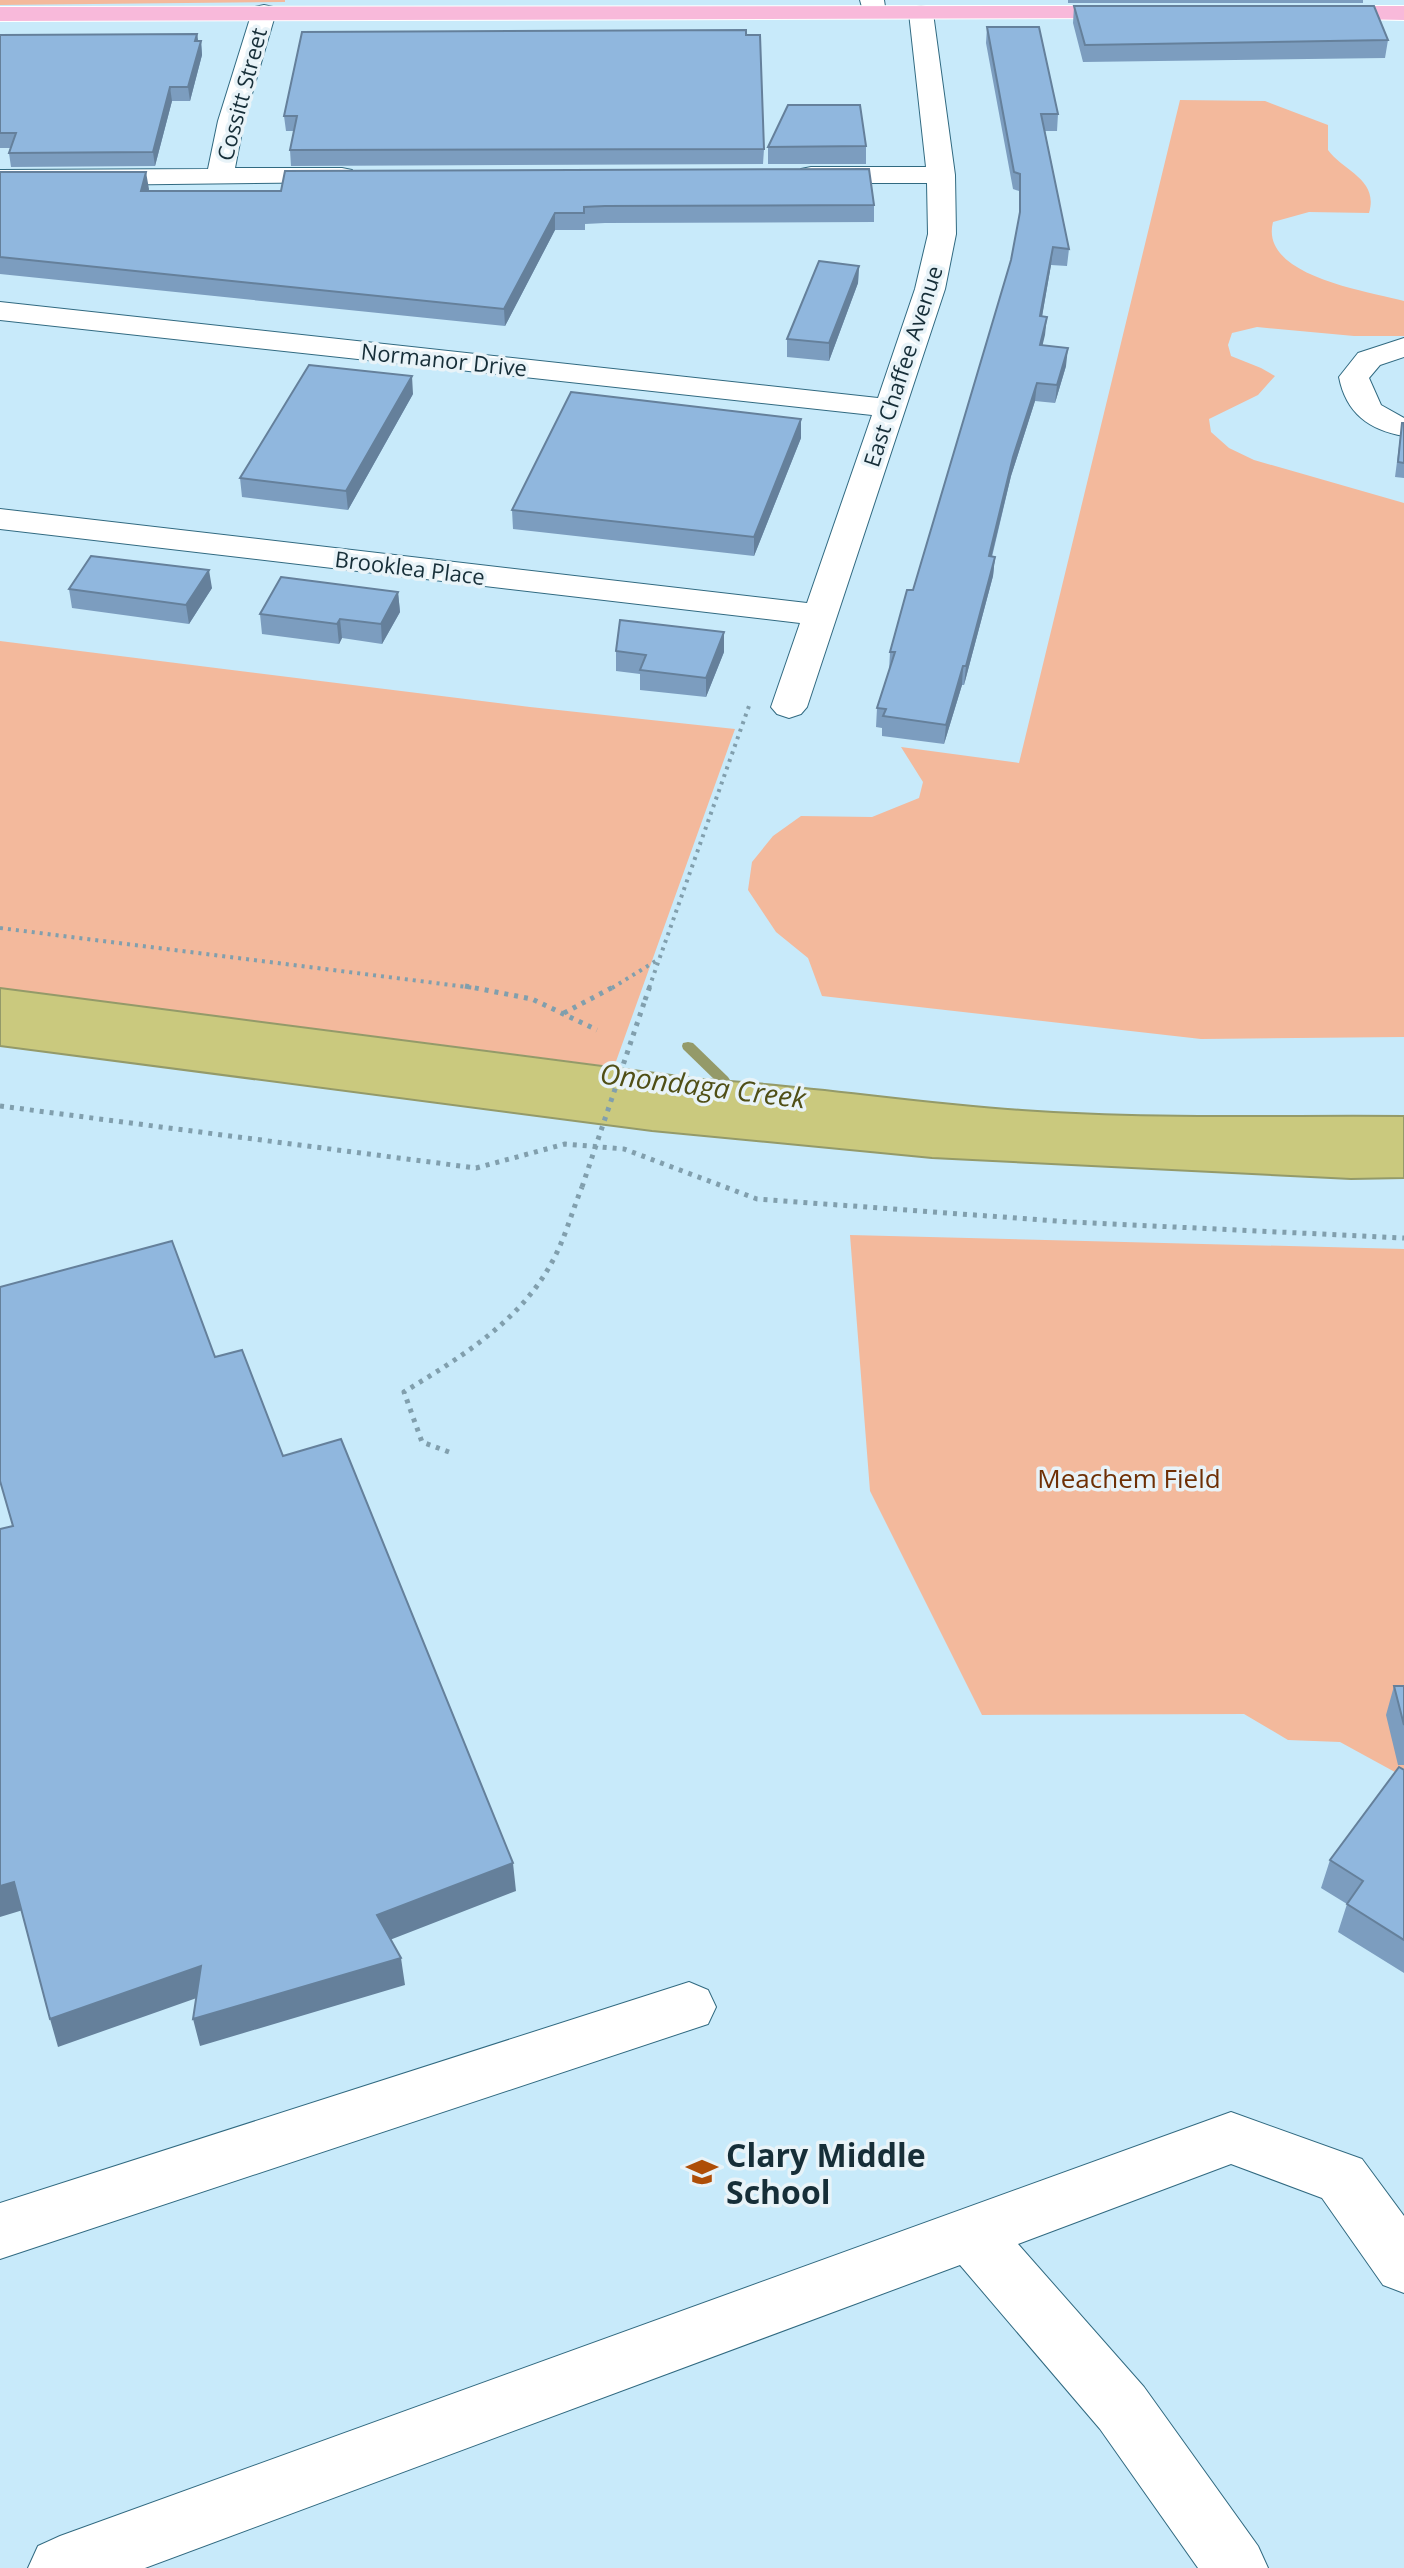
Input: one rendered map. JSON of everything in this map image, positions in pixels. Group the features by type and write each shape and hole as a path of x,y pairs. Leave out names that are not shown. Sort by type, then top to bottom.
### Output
{"main road":[{"path":"0,14 873,7 921,13 1155,13"},
{"path":"1295,13 1404,13"}],"street":[{"name":"Cossitt Street","path":"220,177 231,121 264,12"},
{"name":"East Chaffee Avenue","path":"789,707 930,289 942,234 941,175 921,13"},
{"path":"786,175 941,175"},
{"path":"0,178 362,176"},
{"name":"Normanor Drive","path":"0,311 889,408"},
{"path":"1404,347 1369,359 1354,377 1356,395 1377,419 1404,427"},
{"name":"Brooklea Place","path":"0,519 819,615"},
{"path":"0,2231 689,2007"},
{"path":"60,2568 1231,2138 1342,2178 1404,2265"},
{"path":"971,2234 1122,2408 1236,2568"}],"path":[{"path":"449,1452 422,1442 404,1392 475,1348 518,1307 552,1263 582,1187 749,706"},
{"path":"0,928 436,981 532,999 597,1030"},
{"path":"563,1014 595,999 659,959"},
{"path":"0,1106 476,1168 565,1144 624,1149 757,1199 1070,1222 1404,1238"}],"green space":[{"path":"0,0 285,0 285,2 0,5"},
{"path":"1180,100 1265,101 1328,125 1328,150 1365,184 1371,201 1369,213 1309,212 1273,222 1273,240 1282,256 1319,278 1404,301 1404,336 1354,336 1257,327 1232,333 1228,345 1231,356 1275,376 1258,395 1209,419 1211,432 1229,448 1254,460 1404,503 1404,1037 1201,1039 822,996 808,958 776,932 748,890 752,862 773,836 801,816 872,817 919,798 923,782 901,747 1019,763"},
{"path":"0,641 530,707 735,729 614,1067 0,988"},
{"name":"Meachem Field","path":"850,1235 1404,1249 1404,1777 1340,1742 1288,1740 1244,1714 982,1715 870,1491"}],"water":[{"name":"Onondaga Creek","path":"0,988 702,1079 982,1107 1117,1115 1404,1116 1404,1178 1351,1179 932,1158 652,1131 0,1046"}],"building":[{"path":"1074,6 1374,6 1388,40 1085,45"},
{"path":"987,27 1039,27 1058,114 1041,114 1069,249 1053,247 1040,316 1047,317 1040,345 1068,348 1057,385 1037,383 1013,457 989,556 995,557 966,666 963,666 946,725 883,716 886,709 877,708 895,652 890,652 907,590 913,590 1011,260 1020,212 1020,174 1014,172"},
{"path":"746,30 746,35 760,35 764,149 290,150 297,116 284,116 302,32"},
{"path":"197,34 195,41 201,41 188,87 170,87 153,152 9,153 16,133 0,133 0,35"},
{"path":"788,105 860,105 866,146 768,147"},
{"path":"869,169 874,205 605,206 584,207 584,213 555,213 504,309 0,257 0,172 146,172 141,191 281,191 285,171"},
{"path":"819,261 859,266 829,343 787,339"},
{"path":"309,365 412,376 346,491 240,478"},
{"path":"571,392 801,419 754,537 512,510"},
{"path":"1404,423 1404,463 1398,462"},
{"path":"91,556 209,570 186,605 69,589"},
{"path":"281,577 398,592 381,624 340,619 337,624 260,614"},
{"path":"620,620 724,632 706,678 640,670 646,655 616,651"},
{"path":"172,1241 215,1357 242,1350 283,1456 341,1439 513,1863 377,1915 401,1958 193,2019 201,1966 50,2019 14,1882 0,1886 0,1529 13,1526 0,1481 0,1287"},
{"path":"1394,1686 1404,1686 1404,1725"},
{"path":"1399,1767 1404,1770 1404,1940 1347,1904 1363,1881 1330,1860"}],"waterway":[{"name":"Onondaga Creek","path":"688,1046 723,1080"}],"place":[{"name":"Clary Middle School","path":"702,2172"}]}
